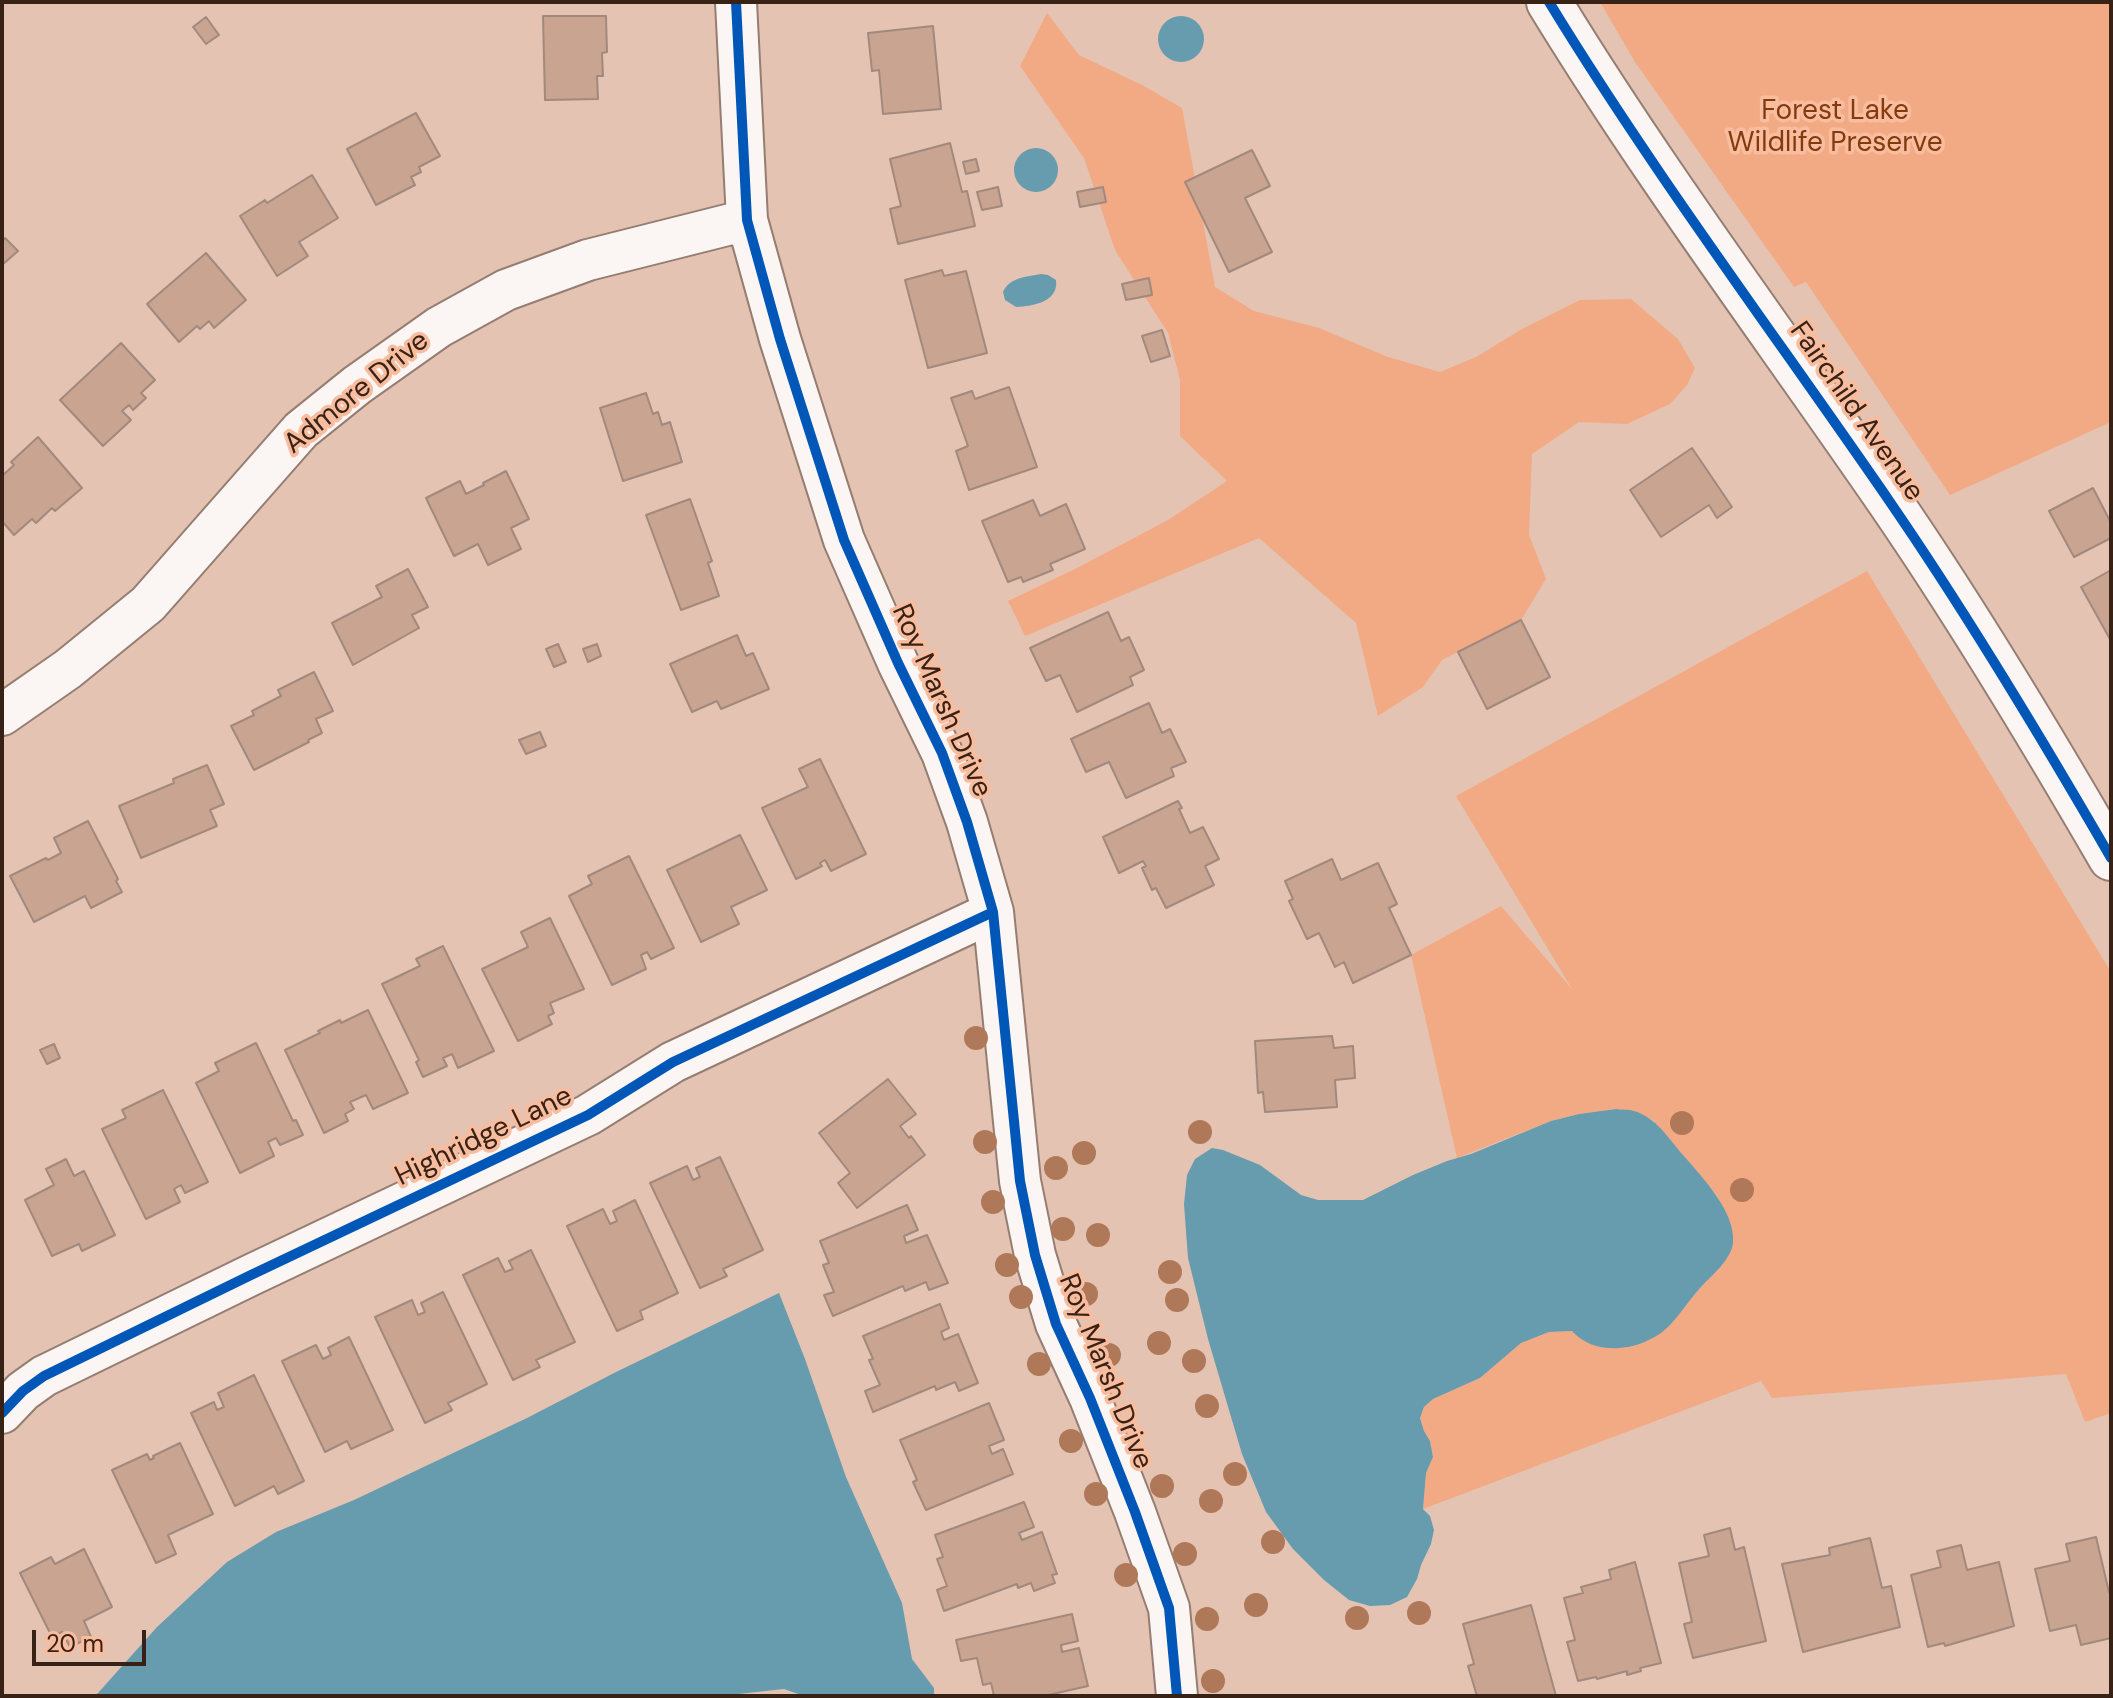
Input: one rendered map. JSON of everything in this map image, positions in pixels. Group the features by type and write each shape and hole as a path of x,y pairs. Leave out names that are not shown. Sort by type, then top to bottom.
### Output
{"main road":[{"name":"Fairchild Avenue","path":"1549,2 1597,81 1913,536 1997,666 2111,858"}],"street":[{"name":"Roy Marsh Drive","path":"736,2 747,220 780,339 844,540 942,753 967,822 993,912 1020,1181 1035,1255 1056,1324 1090,1398 1169,1608 1177,1696"},
{"name":"Admore Drive","path":"2,715 68,669 148,604 301,430 357,385 439,327 506,290 588,260 747,220"},
{"name":"Highridge Lane","path":"2,1413 23,1391 44,1376 588,1115 673,1062 993,912"}],"green space":[{"name":"Forest Lake Wildlife Preserve","path":"1600,2 2111,2 2111,422 1950,495 1806,282 1794,287 1635,62"},
{"path":"1047,13 1079,55 1182,108 1215,287 1254,311 1319,328 1388,357 1440,372 1476,357 1522,329 1580,300 1631,299 1678,339 1695,368 1687,385 1670,404 1627,424 1579,422 1532,454 1529,535 1546,579 1521,620 1442,660 1423,687 1378,716 1356,623 1259,538 1025,636 1008,601 1168,520 1227,481 1180,436 1180,380 1168,333 1115,250 1084,158 1020,66"},
{"path":"1867,571 2111,972 2111,1413 2085,1422 2066,1374 1772,1398 1761,1381 1423,1509 1426,1473 1433,1457 1420,1418 1424,1407 1433,1399 1480,1378 1521,1343 1549,1332 1669,1326 1728,1257 1717,1196 1653,1120 1634,1111 1616,1109 1551,1121 1457,1158 1411,955 1501,906 1572,989 1456,796"}],"water":[{"path":"1181,16 1197,23 1204,39 1197,55 1181,62 1165,55 1158,39 1165,23"},
{"path":"1036,148 1052,154 1058,170 1052,186 1036,192 1020,186 1014,170 1020,154"},
{"path":"1041,274 1056,280 1056,287 1049,298 1037,304 1016,307 1005,300 1003,292 1010,283"},
{"path":"1616,1109 1634,1111 1655,1123 1708,1184 1729,1219 1733,1243 1729,1255 1670,1325 1648,1340 1621,1348 1608,1348 1582,1340 1572,1331 1549,1332 1521,1343 1480,1378 1433,1399 1424,1407 1420,1418 1433,1457 1426,1473 1423,1509 1430,1516 1434,1530 1431,1544 1407,1597 1390,1605 1370,1606 1349,1600 1293,1549 1266,1512 1242,1454 1188,1258 1184,1204 1187,1175 1195,1159 1212,1148 1223,1150 1260,1165 1301,1195 1318,1200 1363,1200 1413,1175 1551,1121"},
{"path":"779,1293 846,1477 902,1603 912,1659 934,1688 934,1696 804,1696 784,1689 720,1696 93,1696 157,1627 227,1562 276,1532 354,1500 527,1418"}],"building":[{"path":"543,16 606,16 607,52 602,53 603,76 597,76 598,99 545,100"},
{"path":"206,17 219,35 206,44 193,27"},
{"path":"933,26 941,109 883,114 879,70 872,71 868,33"},
{"path":"416,113 440,156 419,167 421,172 411,177 415,185 376,205 347,149"},
{"path":"950,143 962,192 967,191 975,226 898,244 890,209 901,206 890,159"},
{"path":"1252,150 1270,186 1245,198 1272,252 1229,272 1185,182"},
{"path":"976,159 979,171 966,174 963,162"},
{"path":"312,175 338,218 299,242 308,256 277,276 240,216"},
{"path":"998,187 1002,206 982,210 977,192"},
{"path":"1103,187 1106,202 1080,207 1077,192"},
{"path":"5,238 18,251 2,265 2,241"},
{"path":"206,253 246,300 214,328 209,321 200,329 197,326 179,342 147,304"},
{"path":"942,270 944,276 966,271 987,353 928,368 905,280"},
{"path":"1149,278 1152,295 1126,300 1122,284"},
{"path":"1162,330 1170,356 1151,362 1142,336"},
{"path":"121,343 155,380 141,393 146,398 133,410 129,405 122,411 131,420 103,446 60,400"},
{"path":"1009,387 1037,467 969,490 956,451 968,446 951,398 972,391 975,399"},
{"path":"646,393 653,414 658,412 662,425 670,422 682,462 623,481 600,408"},
{"path":"38,437 82,488 55,511 52,508 36,523 32,519 14,535 2,521 2,476 14,465 11,462"},
{"path":"1692,448 1732,507 1717,518 1709,505 1661,537 1630,490"},
{"path":"506,471 529,519 511,528 521,549 488,565 478,544 454,556 426,498 460,481 466,494"},
{"path":"2093,488 2111,523 2111,538 2074,557 2049,511"},
{"path":"690,499 712,561 708,563 719,596 681,610 646,515"},
{"path":"1033,500 1040,516 1066,504 1085,549 1050,564 1053,570 1023,582 1021,577 1008,582 982,521"},
{"path":"408,569 428,607 412,615 419,628 353,665 332,623 382,597 376,586"},
{"path":"2111,570 2111,641 2081,587"},
{"path":"1108,612 1121,641 1129,637 1144,670 1130,677 1133,685 1077,712 1060,675 1046,681 1030,648"},
{"path":"1521,620 1550,677 1487,709 1458,652"},
{"path":"737,635 746,656 753,653 769,689 721,709 717,701 692,712 670,664"},
{"path":"558,644 566,662 554,667 546,649"},
{"path":"597,644 601,656 588,662 583,649"},
{"path":"314,672 333,711 316,719 322,733 254,770 231,726 254,715 252,711 281,696 278,690"},
{"path":"1149,703 1162,733 1170,729 1186,762 1171,768 1174,776 1126,798 1109,762 1086,772 1071,739"},
{"path":"540,732 546,746 526,754 519,740"},
{"path":"820,759 866,854 831,871 825,860 820,863 822,866 796,879 762,808 808,787 799,769"},
{"path":"207,765 224,804 210,810 217,826 141,858 119,806"},
{"path":"1178,801 1190,833 1203,827 1219,859 1205,866 1214,885 1166,908 1156,888 1152,890 1142,868 1146,866 1143,861 1119,873 1103,837"},
{"path":"88,821 122,892 91,908 85,896 34,922 10,876 61,853 54,838"},
{"path":"740,835 767,890 731,907 739,924 701,942 667,870"},
{"path":"629,856 674,948 651,959 647,952 641,955 646,969 612,985 569,896 592,884 588,876"},
{"path":"1332,859 1341,880 1378,863 1397,904 1389,908 1411,955 1353,983 1344,962 1335,967 1319,933 1307,939 1289,901 1293,899 1285,881"},
{"path":"550,918 584,989 550,1003 554,1013 548,1016 552,1024 518,1041 482,969 528,947 521,932"},
{"path":"443,946 494,1051 458,1068 452,1054 443,1058 447,1066 423,1077 416,1062 419,1060 382,984 420,966 416,959"},
{"path":"368,1010 408,1093 373,1109 366,1095 350,1102 354,1109 345,1114 348,1121 324,1133 285,1050 340,1020 341,1023"},
{"path":"1332,1036 1334,1048 1353,1046 1355,1078 1335,1080 1337,1107 1265,1112 1263,1092 1258,1093 1255,1041"},
{"path":"256,1043 293,1121 296,1120 303,1135 280,1145 276,1138 268,1142 274,1156 240,1173 196,1083 219,1071 215,1063"},
{"path":"54,1044 60,1058 47,1064 40,1050"},
{"path":"888,1079 916,1114 900,1126 925,1155 857,1208 838,1183 850,1173 819,1133"},
{"path":"163,1090 208,1182 185,1193 181,1185 174,1189 180,1202 146,1219 102,1129 126,1118 122,1110"},
{"path":"720,1157 763,1250 723,1269 727,1276 700,1288 650,1183 687,1166 693,1180 700,1177 696,1168"},
{"path":"66,1159 74,1176 84,1171 115,1235 82,1251 79,1244 52,1256 25,1200 54,1185 46,1169"},
{"path":"635,1200 678,1293 640,1311 643,1319 617,1331 567,1226 603,1209 610,1224 617,1221 613,1211"},
{"path":"907,1205 918,1230 904,1236 906,1243 927,1235 948,1283 929,1290 926,1282 905,1291 903,1286 833,1316 824,1295 834,1292 823,1265 829,1263 820,1241"},
{"path":"531,1250 575,1342 536,1360 540,1367 513,1380 463,1275 498,1258 505,1272 513,1269 509,1261"},
{"path":"443,1292 487,1384 448,1403 452,1410 425,1423 375,1317 412,1300 418,1315 425,1312 421,1303"},
{"path":"940,1304 949,1328 941,1332 944,1340 958,1334 978,1383 959,1391 955,1382 936,1390 935,1386 873,1412 865,1391 880,1385 863,1336"},
{"path":"349,1337 393,1430 351,1449 347,1441 325,1452 282,1361 316,1345 323,1359 331,1355 328,1348"},
{"path":"254,1375 304,1481 278,1494 274,1486 235,1506 191,1413 214,1402 217,1410 224,1407 218,1393"},
{"path":"989,1403 1004,1440 989,1446 992,1454 1003,1449 1013,1474 926,1510 913,1482 917,1480 900,1440"},
{"path":"180,1443 213,1514 168,1535 176,1554 156,1563 112,1470 147,1454 150,1460"},
{"path":"1024,1502 1034,1527 1019,1533 1022,1540 1042,1532 1057,1574 1052,1575 1055,1583 1034,1591 1031,1583 1018,1588 1017,1584 944,1611 937,1590 947,1586 937,1559 943,1557 935,1535"},
{"path":"1730,1528 1735,1550 1744,1547 1766,1641 1693,1658 1684,1624 1692,1622 1679,1563 1709,1556 1704,1535"},
{"path":"2096,1537 2111,1592 2111,1638 2081,1645 2076,1625 2050,1631 2035,1569 2070,1561 2066,1544"},
{"path":"1870,1538 1882,1588 1891,1586 1900,1627 1803,1652 1782,1564 1830,1555 1829,1548"},
{"path":"1961,1545 1967,1570 1999,1562 2014,1626 1945,1646 1944,1643 1928,1647 1911,1575 1941,1567 1937,1551"},
{"path":"84,1549 112,1607 84,1621 91,1637 70,1647 62,1632 52,1637 20,1573 51,1557 55,1564"},
{"path":"1635,1562 1661,1663 1627,1675 1627,1671 1578,1681 1567,1642 1575,1640 1564,1598 1583,1593 1581,1587 1611,1579 1609,1570"},
{"path":"1531,1605 1556,1696 1477,1696 1468,1666 1474,1664 1463,1624"},
{"path":"1072,1614 1078,1641 1061,1645 1062,1652 1079,1648 1088,1686 1044,1696 994,1696 991,1683 983,1685 977,1658 961,1661 956,1640"}],"cycle path":[{"path":"736,2 747,220 780,339 844,540 942,753 967,822 993,912 1020,1181 1035,1255 1056,1324 1090,1398 1169,1608 1177,1696"},
{"path":"1549,2 1673,192 1948,589 2111,858"},
{"path":"2,1413 23,1391 44,1376 588,1115 673,1062 993,912"}]}
